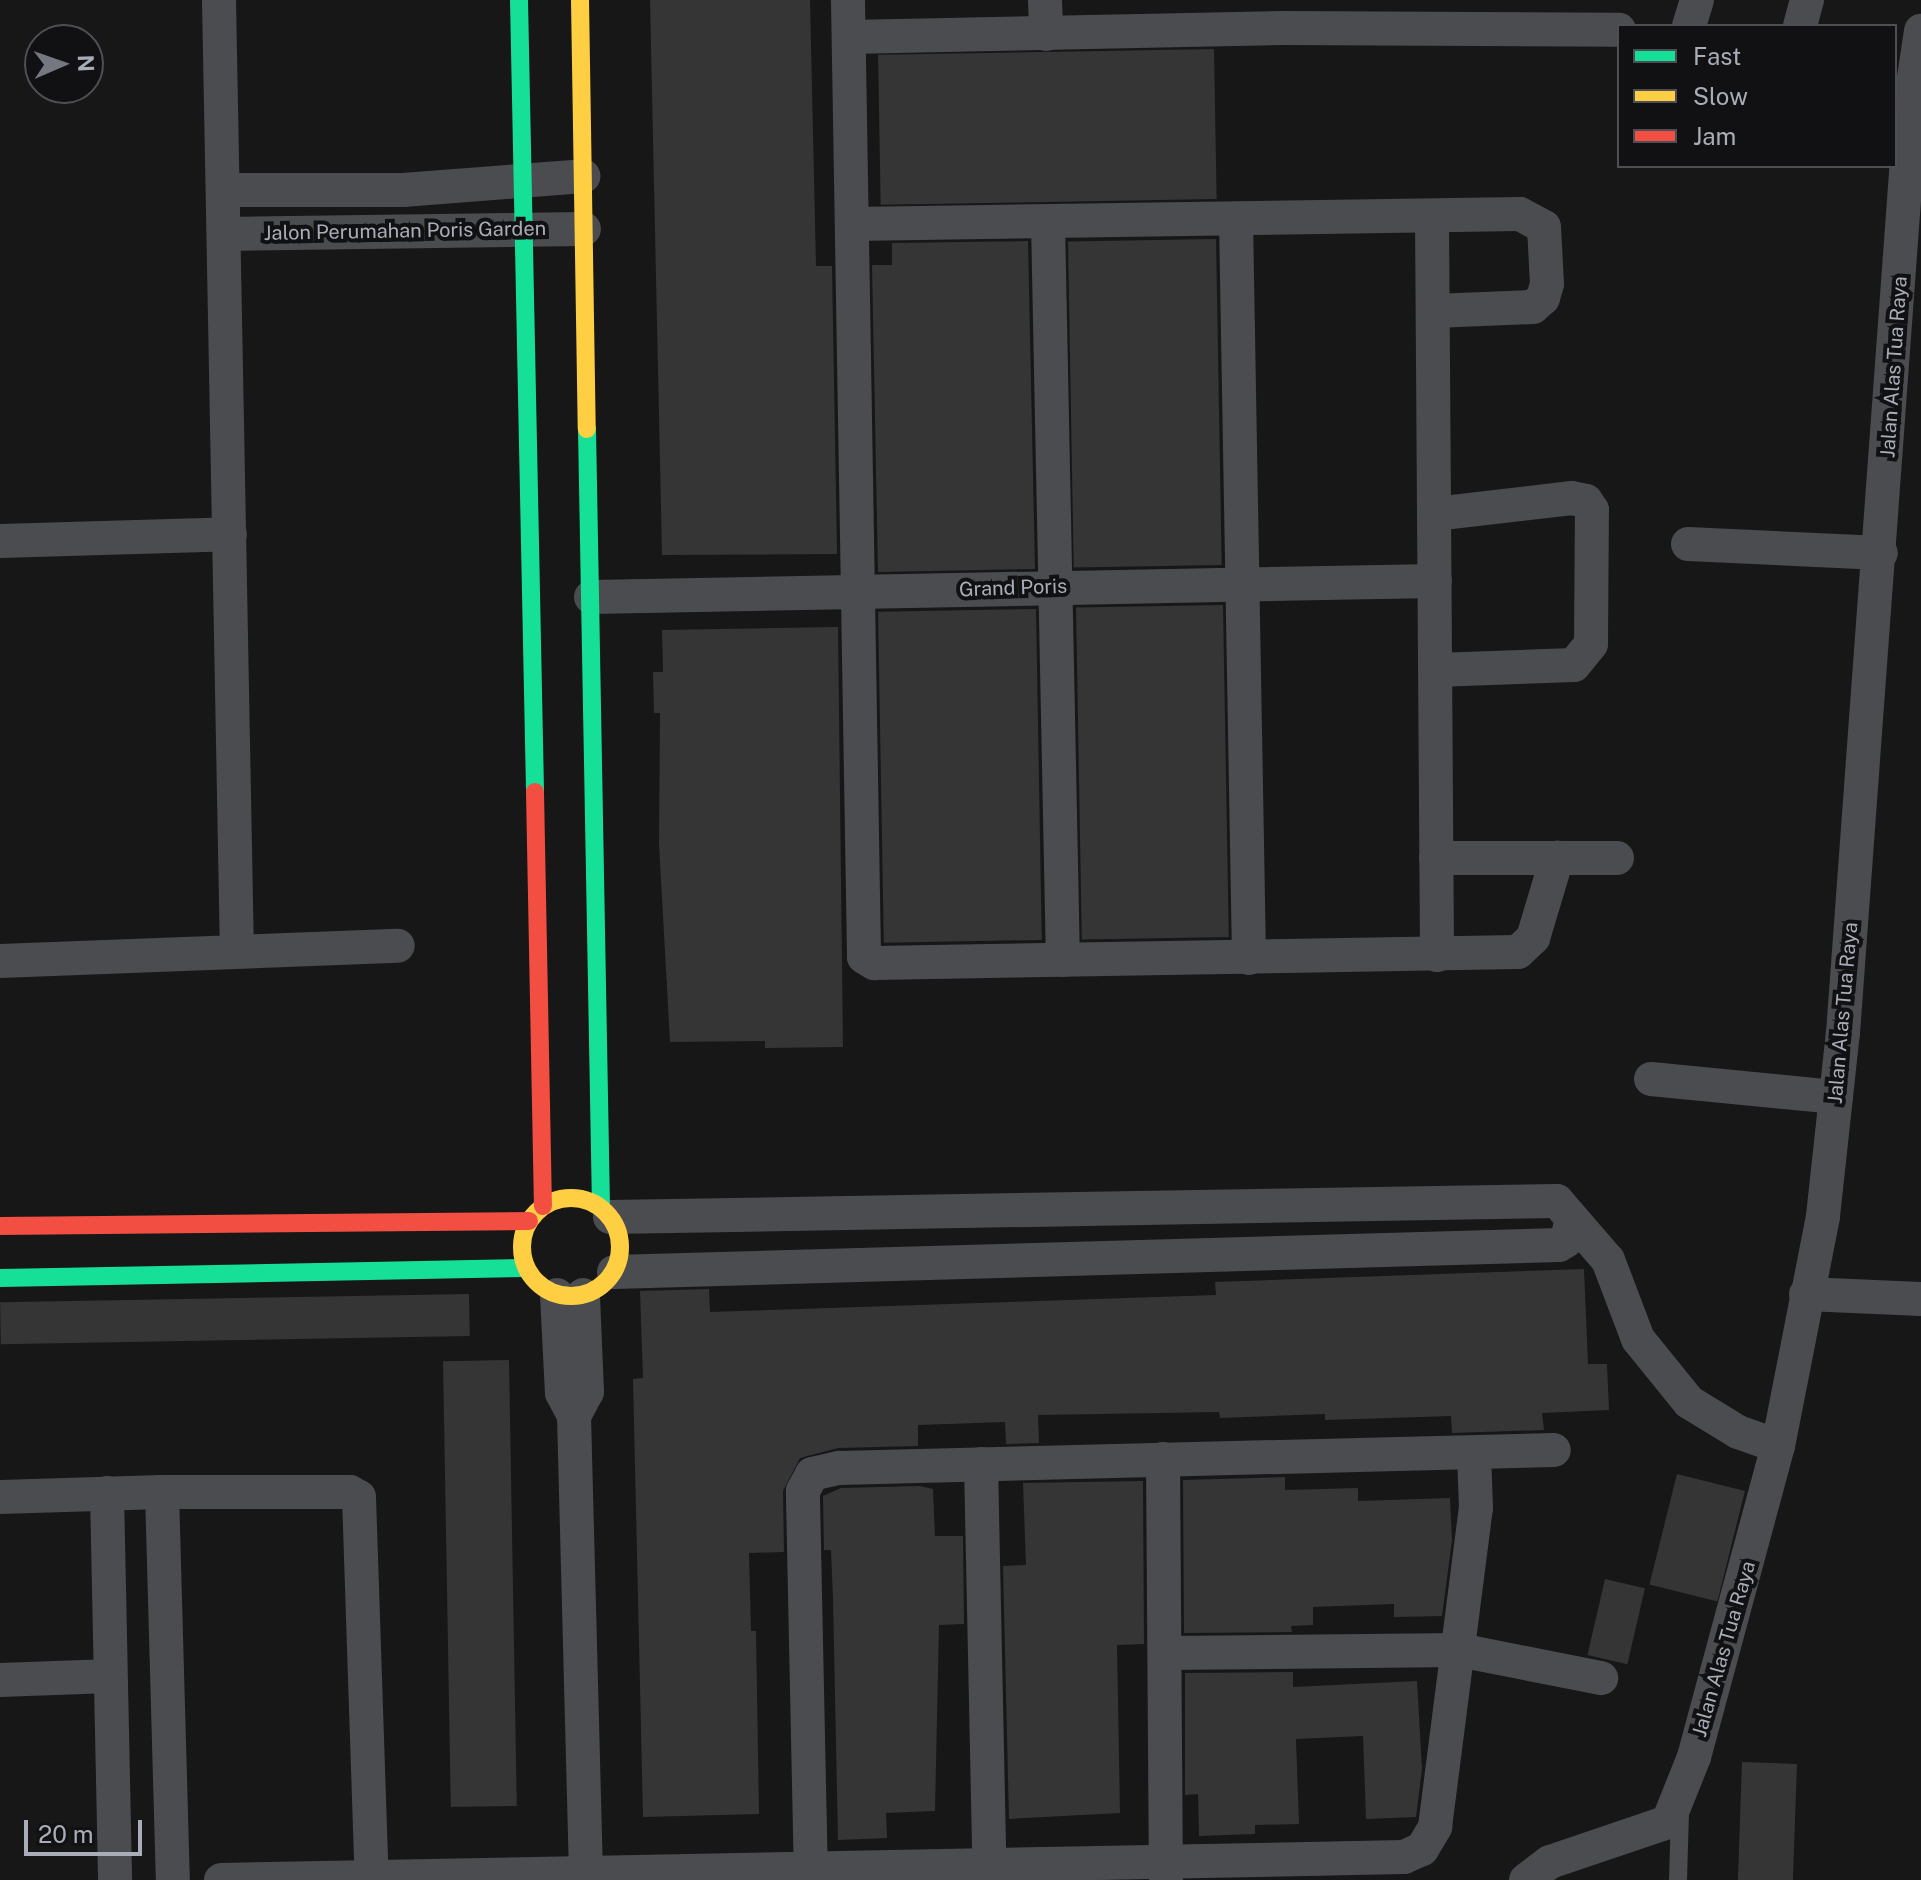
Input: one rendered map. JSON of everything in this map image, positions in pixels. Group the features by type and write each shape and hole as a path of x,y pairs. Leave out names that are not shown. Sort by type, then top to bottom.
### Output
{"street":[{"path":"219,0 226,234 237,951"},
{"path":"519,0 527,229 543,1206"},
{"path":"580,0 606,1212 619,1234 614,1272"},
{"path":"848,0 864,957 874,963 1249,958 1437,955 1528,947 1557,858"},
{"path":"1045,0 1046,34"},
{"path":"1690,24 1697,0"},
{"path":"1801,24 1807,0"},
{"path":"849,37 1046,34 1233,14 1419,14 1617,30"},
{"name":"Jalan Alas Tua Raya","path":"1526,1880 1550,1862 1658,1830 1668,1822 1680,1797 1778,1446 1823,1216 1836,1097 1881,553 1912,91 1921,31"},
{"name":"Jalon Perumahan Poris Garden","path":"224,190 403,190 583,176"},
{"path":"852,224 1520,214 1544,227 1547,284 1543,298 1533,307 1434,311"},
{"path":"1432,217 1437,955"},
{"path":"1236,220 1240,584 1249,958"},
{"path":"1048,222 1053,587 1063,960"},
{"name":"Jalon Perumahan Poris Garden","path":"226,234 584,229"},
{"path":"1436,514 1572,498 1586,501 1592,510 1591,644 1574,665 1436,670"},
{"path":"0,541 230,534"},
{"path":"1688,544 1881,553"},
{"name":"Grand Poris","path":"591,597 1435,581"},
{"path":"1436,858 1617,858"},
{"path":"0,961 398,946"},
{"path":"1651,1079 1836,1097"},
{"path":"1571,1223 1567,1240 1559,1245 614,1272 570,1295 533,1280 526,1268 522,1236 529,1221 543,1206 572,1197 606,1212 1557,1201 1571,1223 1608,1260 1638,1339 1689,1402 1738,1432 1778,1446"},
{"path":"0,1226 529,1221"},
{"path":"0,1278 526,1268"},
{"path":"1806,1294 1921,1299"},
{"path":"570,1295 587,1392 574,1416 586,1877"},
{"path":"811,1875 803,1491 812,1474 825,1469 1554,1450"},
{"path":"221,1880 1166,1872 1404,1857 1422,1864 1435,1827 1459,1650 1476,1508 1474,1454"},
{"path":"1163,1459 1166,1872"},
{"path":"981,1464 990,1873"},
{"path":"0,1497 162,1492 350,1492 359,1497 372,1879"},
{"path":"162,1492 173,1880"},
{"path":"107,1493 115,1880"},
{"path":"1165,1653 1459,1650 1601,1678"},
{"path":"0,1680 110,1676"}],"lane":[{"path":"1678,1880 1680,1797"}],"building":[{"path":"650,0 810,0 816,266 832,266 837,554 662,555"},
{"path":"1214,49 1217,199 881,205 878,55"},
{"path":"1216,239 1222,565 1074,568 1068,242"},
{"path":"1028,241 1035,569 878,572 872,265 892,265 892,243"},
{"path":"1223,605 1229,937 1082,940 1076,608"},
{"path":"1036,609 1042,940 884,943 878,612"},
{"path":"838,627 843,1047 765,1048 765,1041 670,1042 659,844 660,713 654,713 653,672 663,672 662,630"},
{"path":"1584,1269 1588,1364 1607,1364 1609,1410 1542,1413 1544,1430 1452,1433 1451,1416 1325,1420 1325,1414 1220,1418 1219,1412 1038,1415 1039,1443 1006,1444 1005,1422 918,1425 918,1446 838,1448 800,1458 783,1491 784,1552 749,1553 751,1631 756,1631 759,1814 643,1817 633,1379 643,1378 640,1291 709,1289 710,1312 1216,1295 1215,1282"},
{"path":"469,1294 470,1336 1,1344 0,1302"},
{"path":"509,1360 517,1806 451,1807 443,1361"},
{"path":"1677,1474 1745,1491 1717,1602 1649,1585"},
{"path":"1285,1477 1285,1490 1358,1488 1358,1501 1450,1498 1452,1540 1442,1616 1394,1617 1394,1604 1313,1607 1313,1625 1291,1626 1292,1632 1184,1633 1183,1480"},
{"path":"1143,1481 1144,1644 1117,1645 1120,1813 1009,1819 1003,1566 1026,1565 1023,1483"},
{"path":"920,1486 933,1489 935,1536 963,1536 964,1624 939,1625 935,1811 886,1813 887,1838 838,1840 831,1550 824,1550 823,1496 841,1488"},
{"path":"1605,1579 1645,1588 1627,1664 1587,1655"},
{"path":"1293,1672 1293,1687 1417,1681 1422,1769 1416,1817 1366,1819 1363,1736 1296,1739 1299,1824 1255,1825 1255,1834 1199,1836 1198,1794 1185,1795 1185,1673"},
{"path":"1742,1762 1797,1764 1793,1880 1738,1880"}],"traffic: fast":[{"path":"519,0 535,792"},
{"path":"587,429 601,1208"},
{"path":"0,1278 526,1268"}],"traffic: slow":[{"path":"580,0 587,429"},
{"path":"571,1198 590,1201 606,1212 617,1228 620,1247 617,1266 606,1282 590,1293 571,1296 552,1293 536,1282 525,1266 522,1247 525,1228 536,1212 552,1201 571,1198"}],"traffic: jam":[{"path":"535,792 543,1206"},
{"path":"0,1226 529,1221"}]}
